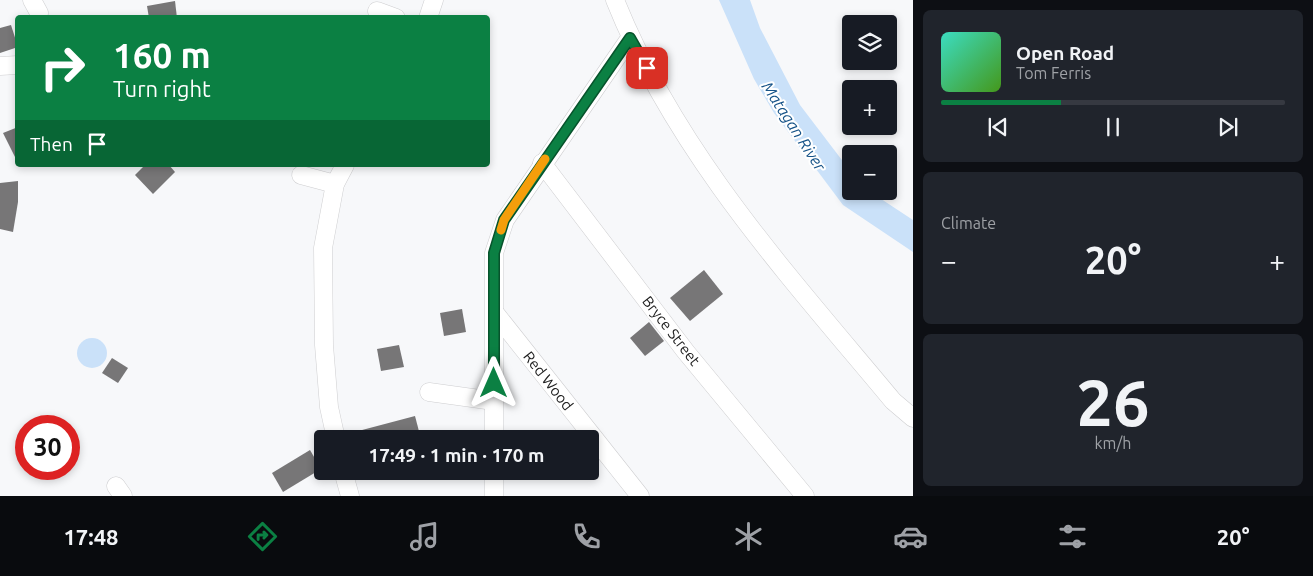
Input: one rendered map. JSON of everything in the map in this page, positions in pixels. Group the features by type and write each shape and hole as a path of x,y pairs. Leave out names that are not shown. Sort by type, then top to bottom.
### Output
{"street":[{"path":"429,15 434,0"},
{"path":"615,0 630,38 690,144 749,227 893,401 913,418"},
{"path":"377,11 388,15"},
{"path":"494,430 494,253 504,220 630,38"},
{"path":"0,66 15,65"},
{"name":"Bryce Street","path":"542,163 686,352 805,496"},
{"path":"334,430 329,407 324,344 323,248 334,184 344,167"},
{"path":"301,175 334,184"},
{"name":"Red Wood","path":"495,314 640,496"},
{"path":"429,392 494,401"},
{"path":"346,480 350,496"},
{"path":"494,480 494,496"}],"water":[{"name":"Matagan River","path":"719,0 750,0 760,28 800,105 842,160 842,200 883,200 913,220 913,252 843,205 774,113 754,79"},
{"path":"92,338 98,339 106,347 106,359 98,367 92,368 86,367 78,359 77,353 78,347 86,339"}],"building":[{"path":"175,1 177,15 148,15 147,6"},
{"path":"11,25 15,38 15,48 0,53 0,28"},
{"path":"15,128 15,157 3,133"},
{"path":"143,167 171,167 175,172 153,194 135,175"},
{"path":"18,181 18,202 13,232 0,229 0,183"},
{"path":"704,270 723,294 690,321 670,298"},
{"path":"462,309 466,332 444,336 440,313"},
{"path":"649,322 664,341 645,356 630,338"},
{"path":"399,345 404,367 381,371 377,349"},
{"path":"112,358 128,368 118,383 102,373"},
{"path":"415,416 419,430 362,430"},
{"path":"310,450 314,457 314,473 283,492 272,473"}],"slow traffic":[{"path":"501,230 504,220 545,159"}],"route":[{"path":"494,383 494,253 504,220 630,38 647,68"}]}
